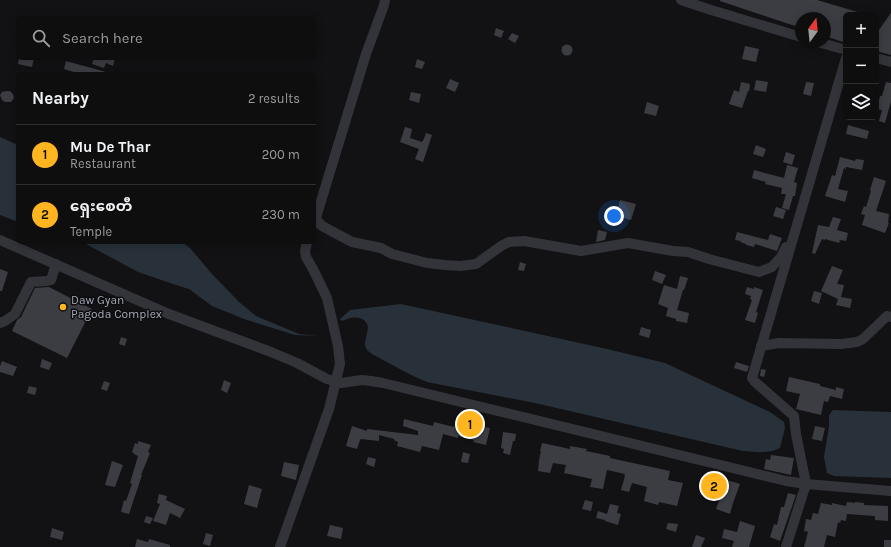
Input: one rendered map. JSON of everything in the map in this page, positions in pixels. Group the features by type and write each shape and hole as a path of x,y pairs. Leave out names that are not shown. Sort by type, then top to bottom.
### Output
{"street":[{"path":"316,218 366,54 385,0"},
{"path":"681,0 795,35"},
{"path":"831,46 843,49"},
{"path":"879,59 891,62"},
{"path":"786,547 806,484 794,416 752,378 843,68"},
{"path":"316,222 352,242 381,248 392,254 427,263 460,266 476,264 500,246 509,242 524,240 581,251 628,243 673,251 688,252 709,260 759,272 772,267 794,235"},
{"path":"0,240 169,314 271,352 336,382 345,383 365,380 383,383 768,477 806,484 891,491"},
{"path":"280,547 324,423 340,364 338,346 327,298 306,256 305,251 307,244"},
{"path":"0,323 15,314 31,282 51,280 56,264"},
{"path":"761,346 779,343 841,344 857,342 863,339 890,315"}],"shaded area":[{"path":"0,137 16,144 16,221 0,215"},
{"path":"86,244 185,244 239,302 256,316 299,334 318,336 295,335 244,319 212,306 189,289 138,272"},
{"path":"401,304 665,363 770,412 784,422 785,428 780,448 766,452 743,451 535,403 427,382 370,353 365,346 368,327 365,321 359,318 351,318 342,321 340,319 350,310"},
{"path":"833,410 891,412 891,478 834,476 827,473 824,457 829,426 829,415"}],"building":[{"path":"817,0 858,12 843,12 843,42 831,38 831,12 795,12 795,26 720,1"},
{"path":"891,13 891,55 879,52 879,30"},
{"path":"496,28 504,31 501,38 494,35"},
{"path":"512,33 519,36 515,43 508,39"},
{"path":"567,44 571,46 573,50 571,54 567,56 563,54 561,50 563,46"},
{"path":"745,46 759,49 756,62 742,59"},
{"path":"417,59 425,62 422,69 415,67"},
{"path":"19,60 34,60 32,67 18,64"},
{"path":"93,60 114,60 113,66 106,63 104,68 92,64"},
{"path":"66,61 106,72 74,72 64,69"},
{"path":"450,79 459,83 455,92 446,88"},
{"path":"756,80 768,82 766,92 754,90"},
{"path":"741,82 750,84 749,91 742,108 729,104 734,90 739,92"},
{"path":"806,82 814,83 811,96 803,94"},
{"path":"886,82 891,83 891,101 885,123 879,121 882,110 879,109 879,100 880,96 882,96"},
{"path":"10,91 13,94 14,98 11,102 5,102 2,100 0,95 2,92"},
{"path":"411,92 421,94 419,103 409,100"},
{"path":"647,102 659,106 656,116 644,113"},
{"path":"848,125 869,131 867,139 846,134"},
{"path":"405,127 412,129 410,138 422,142 426,133 432,135 423,162 415,159 419,149 400,142"},
{"path":"756,145 766,149 763,157 753,154"},
{"path":"786,152 795,155 792,165 783,162"},
{"path":"840,157 855,161 856,159 864,160 862,170 846,167 846,169 844,168 838,189 848,191 845,202 825,196 832,175 835,176"},
{"path":"787,165 798,168 794,182 797,183 795,196 793,196 789,210 782,208 786,194 781,194 782,188 765,184 766,182 752,178 754,170 784,178"},
{"path":"874,177 886,181 876,211 889,214 889,223 885,233 862,225 865,215 861,214 864,206 866,207"},
{"path":"620,200 636,204 631,220 616,216"},
{"path":"776,207 786,210 783,219 773,216"},
{"path":"833,217 841,219 837,230 848,233 846,241 840,240 839,243 822,239 815,254 812,253 818,225 829,227"},
{"path":"598,230 607,232 605,240 596,242"},
{"path":"737,232 768,240 770,234 782,238 777,251 755,244 754,247 746,245 740,242 741,241 735,240"},
{"path":"520,262 526,264 524,271 518,270"},
{"path":"832,266 843,270 837,284 844,285 841,297 852,299 850,308 836,305 838,299 821,291"},
{"path":"0,269 8,272 2,291 0,291"},
{"path":"655,271 666,275 662,284 652,280"},
{"path":"680,276 688,278 677,310 689,313 687,323 676,321 676,319 666,316 668,308 658,304 664,285 677,289"},
{"path":"49,287 92,309 67,358 12,331 17,320 21,317 35,288"},
{"path":"747,287 754,289 754,287 763,290 756,312 758,313 755,323 745,320 752,300 750,299 751,296 745,294"},
{"path":"814,291 822,293 819,304 811,301"},
{"path":"641,327 651,330 649,338 639,335"},
{"path":"121,337 127,339 125,346 119,344"},
{"path":"42,359 52,363 49,370 40,367"},
{"path":"2,361 17,367 13,376 0,372"},
{"path":"736,362 749,366 747,372 734,368"},
{"path":"761,369 766,370 764,377 760,376"},
{"path":"789,377 820,384 820,386 836,390 836,387 844,389 842,399 830,396 828,402 824,401 821,415 796,409 800,394 786,391"},
{"path":"224,380 231,383 227,393 221,390"},
{"path":"104,381 110,383 107,391 101,389"},
{"path":"29,386 37,388 35,395 27,393"},
{"path":"404,419 433,426 434,422 454,427 455,425 461,426 462,423 490,428 486,445 473,442 474,440 443,434 439,450 422,446 420,452 397,446 398,442 394,439 379,435 379,441 361,439 357,449 346,446 352,426 367,431 367,429 418,435 418,431 403,426"},
{"path":"815,426 825,428 822,441 812,439"},
{"path":"503,432 516,434 510,455 503,453 504,449 501,448"},
{"path":"138,441 151,445 148,452 150,453 141,475 129,514 121,512 124,500 126,501 132,484 130,483 138,456 132,452 135,443 138,444"},
{"path":"542,443 570,449 570,446 587,449 586,451 610,456 610,458 670,471 668,480 683,483 677,506 659,502 658,505 644,501 647,487 632,483 629,492 621,490 625,474 607,470 603,489 590,487 592,479 564,473 566,465 553,463 550,473 538,471"},
{"path":"463,452 470,454 468,463 461,462"},
{"path":"771,455 794,458 791,475 764,469 766,459 770,460"},
{"path":"368,457 376,459 374,467 366,464"},
{"path":"112,461 123,465 115,487 105,485"},
{"path":"284,462 299,465 296,480 281,476"},
{"path":"727,480 740,484 730,514 716,509"},
{"path":"249,485 262,489 257,508 244,504"},
{"path":"788,493 796,495 780,541 770,537 774,524 777,525 781,507 784,507"},
{"path":"159,494 167,496 166,500 185,509 180,518 170,513 166,525 153,521 160,504 157,503"},
{"path":"585,500 593,502 591,511 582,509"},
{"path":"847,502 864,503 864,505 888,506 888,521 875,520 875,516 847,514 846,521 841,520 840,523 838,522 835,537 827,535 824,547 804,547 808,532 804,531 806,519 811,520 813,513 818,514 821,503 832,505 832,503 846,506"},
{"path":"610,504 619,506 617,513 621,514 618,525 596,518 598,511 607,514"},
{"path":"146,516 153,518 150,524 144,522"},
{"path":"740,521 755,526 749,547 732,547 734,541 722,538 724,529 737,532"},
{"path":"668,523 678,524 676,532 666,529"},
{"path":"330,525 343,528 341,539 327,536"},
{"path":"52,528 64,532 62,540 50,537"},
{"path":"206,533 213,535 210,546 203,544"},
{"path":"696,535 705,538 701,547 692,547"},
{"path":"137,539 148,542 149,539 170,545 170,547 135,547"},
{"path":"884,540 891,540 891,547 884,547"}],"place":[{"name":"Daw Gyan Pagoda Complex","path":"63,307"},
{"name":"Mu De Thar","path":"470,424"},
{"name":"ရှေးစေတီ","path":"714,486"}]}
